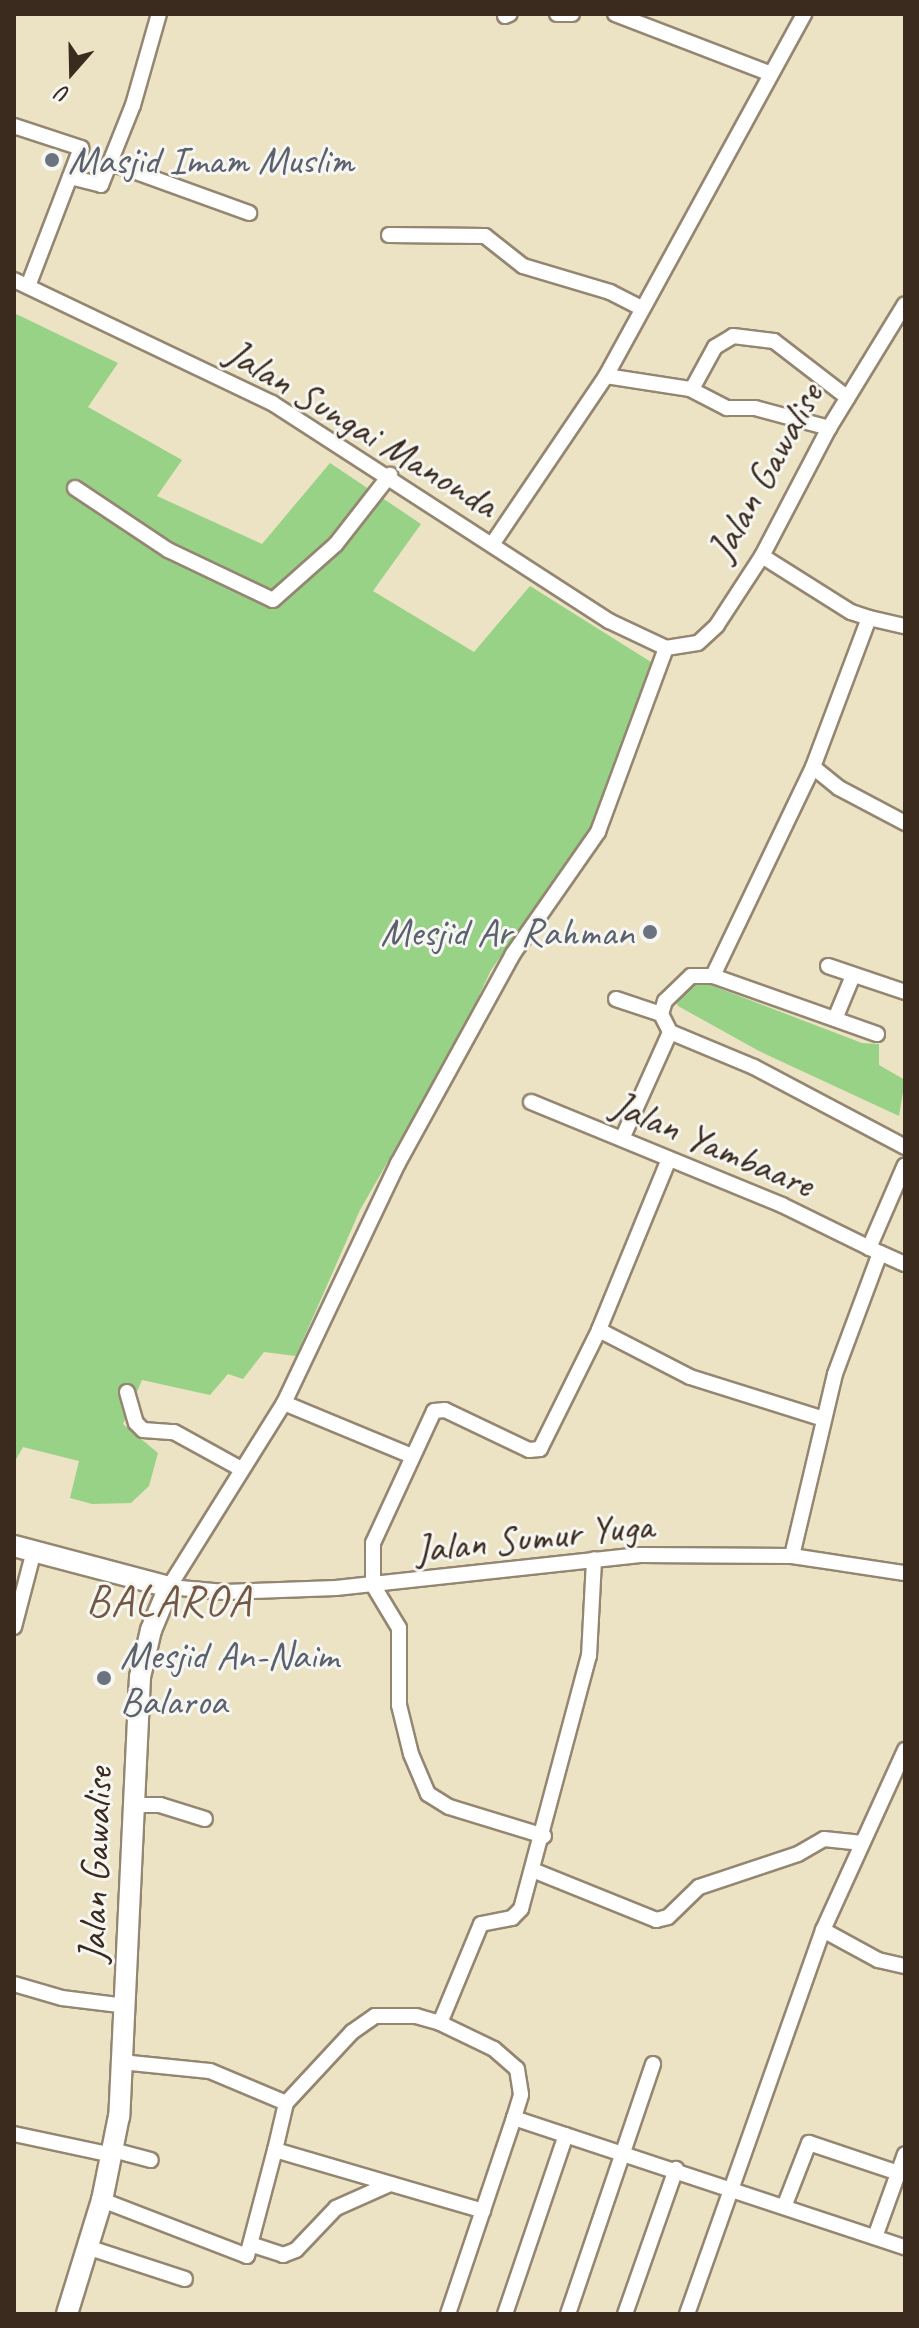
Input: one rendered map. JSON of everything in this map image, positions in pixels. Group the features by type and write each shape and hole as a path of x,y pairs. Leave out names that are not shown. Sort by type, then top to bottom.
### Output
{"street":[{"path":"70,177 99,186 111,163 159,14"},
{"path":"557,14 572,14"},
{"path":"615,14 769,73"},
{"path":"493,543 606,376 639,307 804,14"},
{"path":"14,126 79,146 70,177 21,283"},
{"path":"111,163 249,213"},
{"path":"389,235 485,236 516,263 610,292 639,307"},
{"name":"Jalan Sungai Manonda","path":"21,283 272,403 390,475 609,621 666,648"},
{"name":"Jalan Gawalise","path":"67,2314 102,2200 112,2153 126,2006 132,1805 143,1663 169,1587 284,1403 398,1163 513,954 598,832 666,648 698,643 717,625 762,556 829,428 905,304"},
{"path":"692,389 715,347 733,336 774,341 848,398"},
{"path":"606,376 692,389 724,407 755,408 829,428"},
{"path":"75,488 168,550 273,600 336,544 390,475"},
{"path":"762,556 851,612 905,626"},
{"path":"713,976 813,767 869,618"},
{"path":"813,767 839,788 905,823"},
{"path":"828,966 852,978 905,992"},
{"path":"877,1034 713,976 691,976 665,1001 661,1014 670,1032 754,1067 905,1147"},
{"path":"835,1019 852,978"},
{"path":"616,999 661,1014"},
{"path":"622,1139 670,1032"},
{"name":"Jalan Yambaare","path":"531,1102 669,1159 905,1264"},
{"path":"544,1836 449,1807 428,1794 411,1754 399,1705 399,1628 373,1585 376,1535 428,1422 442,1409 529,1450 540,1449 599,1330 669,1159"},
{"path":"792,1556 824,1419 875,1250 905,1165"},
{"path":"599,1330 690,1377 824,1419"},
{"path":"127,1392 143,1430 174,1432 241,1469"},
{"path":"284,1403 412,1456"},
{"path":"14,1627 24,1548 169,1587"},
{"name":"Jalan Sumur Yuga","path":"169,1587 225,1592 373,1585 594,1559 792,1556 905,1573"},
{"path":"440,2023 481,1924 517,1915 535,1871 589,1656 594,1559"},
{"path":"687,2314 823,1930 905,1750"},
{"path":"132,1805 160,1805 205,1819"},
{"path":"535,1871 656,1920 668,1917 699,1887 798,1854 824,1839 860,1843"},
{"path":"823,1930 878,1960 905,1966"},
{"path":"14,1984 74,2000 126,2006"},
{"path":"102,2200 243,2256 253,2245 286,2103 363,2022 395,2015 440,2023 494,2049 517,2069 521,2095 448,2314"},
{"path":"121,2062 210,2071 286,2103"},
{"path":"568,2314 653,2064"},
{"path":"514,2118 905,2247"},
{"path":"14,2134 151,2160"},
{"path":"523,2314 506,2311 566,2135"},
{"path":"784,2207 809,2143 898,2173"},
{"path":"275,2150 483,2211"},
{"path":"875,2237 905,2154"},
{"path":"625,2314 676,2169"},
{"path":"253,2245 283,2255 296,2250 336,2208 390,2184"},
{"path":"87,2247 185,2279"}],"green space":[{"path":"14,313 118,363 88,407 182,460 157,496 262,544 330,463 421,524 373,591 474,652 530,586 651,662 594,825 491,970 462,1032 360,1210 296,1356 264,1352 243,1379 228,1374 210,1395 142,1380 123,1424 158,1453 149,1486 131,1503 92,1504 70,1498 79,1461 23,1447 14,1463"},
{"path":"700,981 862,1043 879,1044 879,1065 905,1080 899,1116 759,1051 678,1006 675,999"}],"place":[{"name":"Masjid Imam Muslim","path":"52,160"},
{"name":"Mesjid Ar Rahman","path":"650,932"},
{"name":"Mesjid An-Naim Balaroa","path":"104,1678"}],"district":[{"name":"BALAROA","path":"169,1601"}]}
